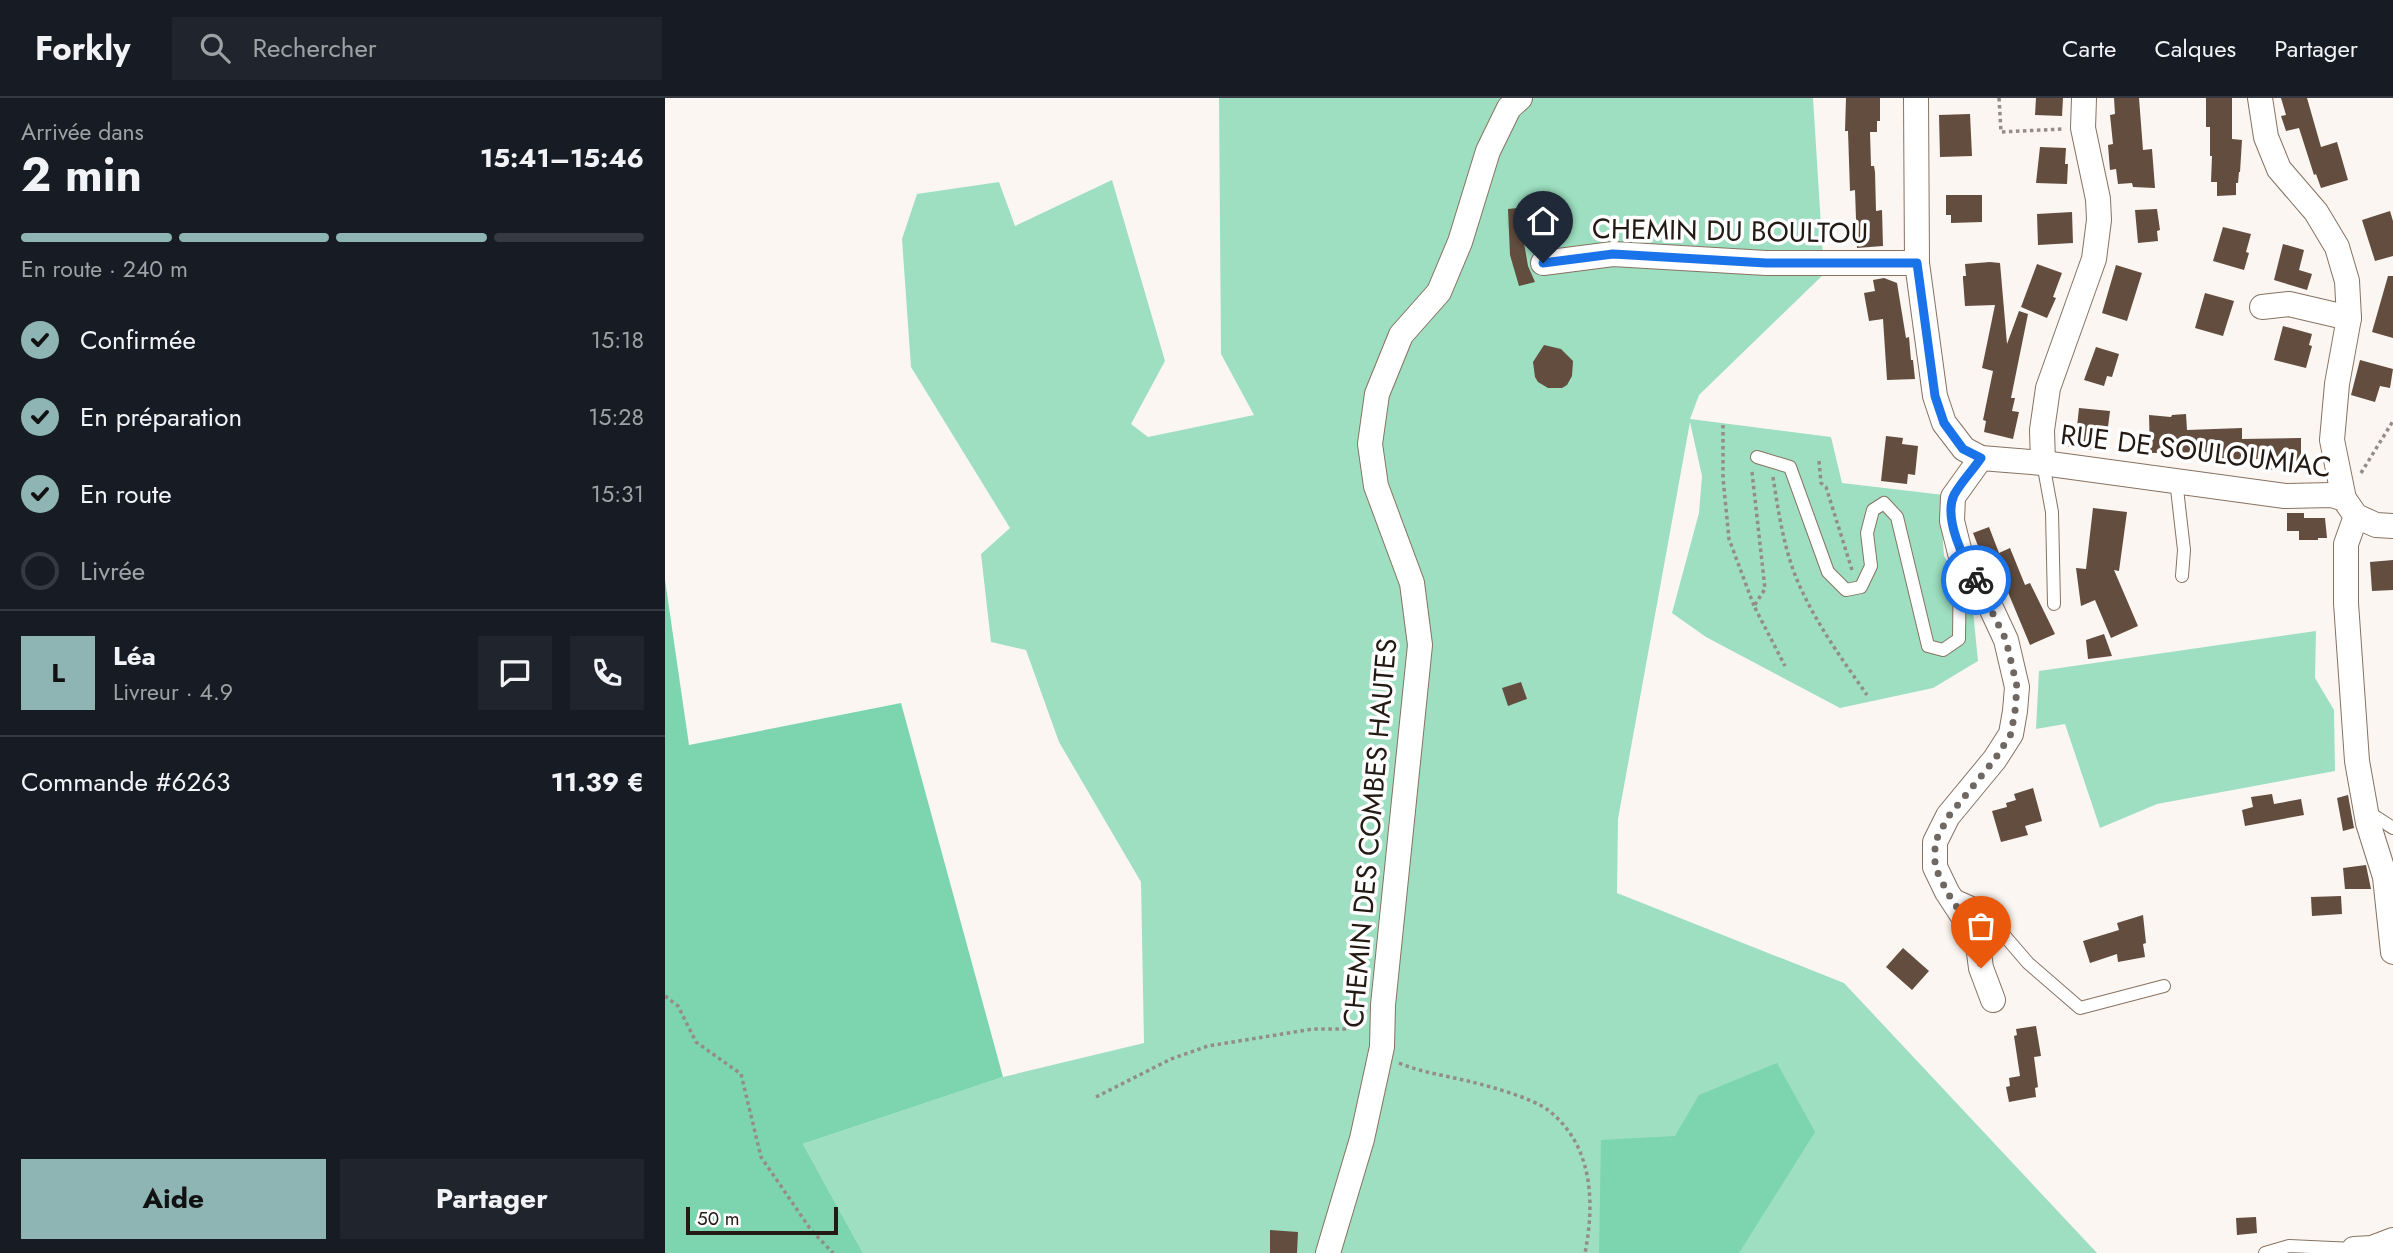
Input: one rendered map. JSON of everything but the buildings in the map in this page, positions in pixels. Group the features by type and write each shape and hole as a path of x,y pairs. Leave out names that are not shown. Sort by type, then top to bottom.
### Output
{"street":[{"name":"CHEMIN DES COMBES HAUTES","path":"1331,1243 1362,1139 1382,1047 1383,1005 1420,645 1412,583 1376,486 1370,444 1377,394 1401,335 1439,292 1460,242 1488,151 1509,108 1520,98"},
{"path":"1916,98 1917,263 1935,396 1944,423 1963,449 1981,458 1953,497 1952,521 1960,553 1985,595 2006,640 2017,687 2011,734 1995,759 1948,817 1935,842 1935,867 1947,892 1977,938 1981,968 1993,1000"},
{"path":"2042,463 2042,430 2048,388 2094,259 2099,220 2098,199 2083,128 2084,98"},
{"path":"2260,98 2266,137 2279,169 2316,212 2337,247 2347,281 2350,318 2337,384 2332,439 2350,508 2346,603 2357,761 2365,810 2385,877 2393,953"},
{"name":"CHEMIN DU BOULTOU","path":"1543,263 1613,254 1766,263 1917,263"},
{"path":"2262,307 2289,304 2350,318"},
{"name":"RUE DE SOULOUMIAC","path":"1981,458 2042,463 2285,496 2332,495 2376,525 2393,526"},
{"path":"2352,1251 2372,1248 2393,1240"}],"lane":[{"path":"1756,457 1790,467 1828,572 1846,590 1861,587 1871,566 1867,533 1873,510 1884,503 1897,517 1928,646 1943,650 1959,639 1960,553"},
{"path":"2042,463 2052,512 2054,604"},
{"path":"2176,480 2184,550 2182,576"},
{"path":"2365,810 2393,828"},
{"path":"1947,892 1979,906 2028,963 2080,1008 2164,986"},
{"path":"2265,1253 2289,1246 2352,1251"}],"path":[{"path":"1999,98 2001,132 2083,128"},
{"path":"2350,508 2393,421"},
{"path":"1723,425 1723,478 1729,539 1754,606 1785,666"},
{"path":"1754,606 1765,589 1751,474 1756,457"},
{"path":"1770,461 1783,538 1802,592 1827,638 1867,695"},
{"path":"1819,461 1821,483 1826,487 1850,567 1861,587"},
{"path":"665,996 678,1006 696,1042 741,1074 761,1157 811,1230 833,1253"},
{"path":"1096,1097 1171,1059 1208,1046 1314,1029 1345,1029 1371,1019 1383,1005"},
{"path":"1382,1047 1395,1061 1411,1068 1510,1093 1546,1109 1569,1131 1587,1168 1591,1223 1585,1253"}],"green space":[{"path":"1219,98 1813,98 1824,274 1699,395 1690,419 1831,437 1842,483 1944,495 1941,514 1944,556 1973,611 1978,661 1933,688 1840,708 1706,637 1672,613 1699,513 1702,476 1690,422 1618,819 1617,893 1844,983 2097,1253 863,1253 803,1144 1003,1077 1144,1043 1141,882 1059,742 1026,650 991,642 981,554 1010,528 911,367 902,239 917,194 999,182 1015,226 1112,180 1165,361 1131,424 1148,437 1254,415 1221,354"},
{"path":"665,580 689,745 901,703 1003,1077 803,1144 863,1253 665,1253"},
{"path":"2316,631 2315,678 2334,710 2335,771 2157,804 2100,828 2065,724 2036,729 2039,671"},
{"path":"1777,1063 1815,1132 1739,1253 1599,1253 1601,1140 1675,1136 1699,1095"}],"way so far":[{"path":"1976,580 2006,640 2017,687 2015,711 2011,734 1995,759 1948,817 1935,842 1935,867 1947,892 1977,938 1981,968"}],"route":[{"path":"1543,263 1613,254 1766,263 1917,263 1935,396 1944,423 1963,449 1981,458 1953,497 1952,521 1960,553 1976,580"}]}
